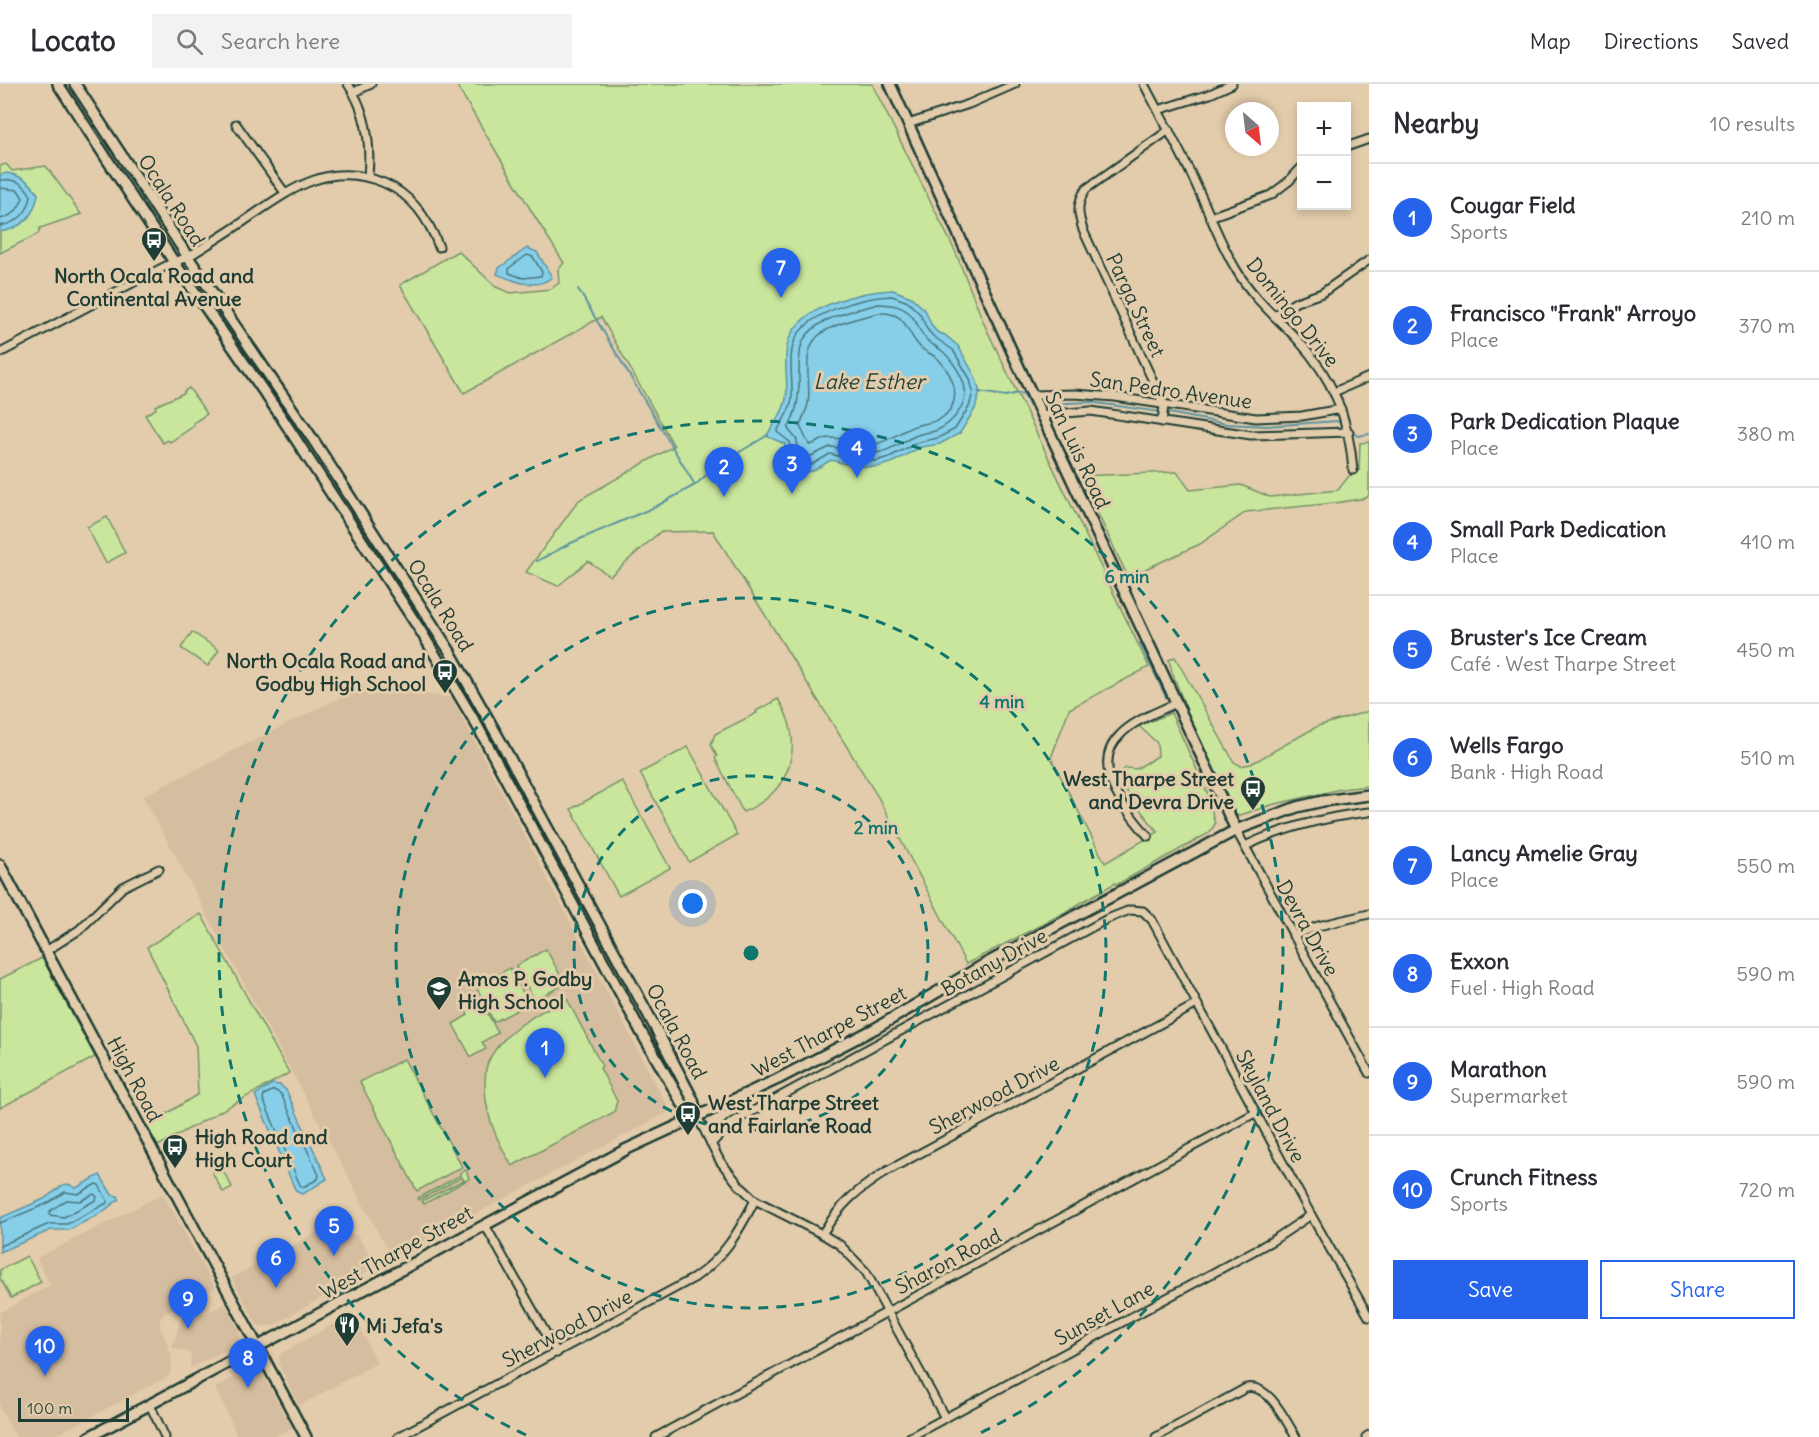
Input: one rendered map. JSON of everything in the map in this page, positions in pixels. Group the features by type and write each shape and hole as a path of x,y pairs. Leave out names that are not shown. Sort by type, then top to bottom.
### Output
{"main road":[{"name":"Ocala Road","path":"58,84 174,262 313,466 433,651 498,764 682,1103 697,1116"},
{"name":"Ocala Road","path":"75,84 188,257 325,459 448,650 510,758 627,976 693,1100 697,1116"},
{"name":"San Luis Road","path":"890,84 1041,415 1236,830"},
{"path":"111,165 124,159"},
{"path":"313,466 325,459"},
{"path":"379,566 390,558"},
{"path":"386,577 397,570"},
{"path":"433,651 448,650"},
{"path":"489,748 501,742"},
{"path":"498,764 510,758"},
{"name":"West Tharpe Street","path":"89,1437 627,1149 778,1079 876,1028 985,964 1236,830 1297,807 1369,795"},
{"name":"High Road","path":"0,865 306,1437"},
{"path":"615,983 627,976"}],"street":[{"path":"348,84 354,92 366,122 370,160 368,176"},
{"path":"354,92 371,84"},
{"path":"908,124 969,104 1015,84"},
{"name":"Domingo Drive","path":"1144,84 1236,271 1248,288 1314,360 1334,392 1349,432 1353,470"},
{"path":"1158,110 1210,94 1232,84"},
{"path":"236,124 285,193"},
{"name":"Parga Street","path":"1164,405 1083,230 1077,209 1078,202 1086,189 1168,130"},
{"path":"1351,146 1369,139"},
{"path":"1210,216 1270,195 1297,171"},
{"path":"0,353 174,262 188,257 285,193 322,177 347,174 368,176 400,191 418,207 426,218 439,247"},
{"path":"1274,316 1296,302 1322,292 1369,260"},
{"path":"1334,392 1369,377"},
{"name":"San Pedro Avenue","path":"1032,394 1094,395 1256,418 1310,415 1341,409"},
{"path":"1162,422 1164,405"},
{"name":"San Pedro Avenue","path":"1041,415 1091,411 1251,435 1349,432"},
{"path":"1148,836 1131,817 1118,794 1110,778 1108,758 1113,743 1123,732 1176,703"},
{"path":"1245,846 1296,826 1322,819 1369,812"},
{"name":"Devra Drive","path":"1236,830 1369,1073"},
{"path":"46,951 79,930 123,887 159,869"},
{"name":"Botany Drive","path":"711,1144 732,1123 1107,919 1125,911 1143,911"},
{"name":"Skyland Drive","path":"1143,911 1152,920 1311,1215 1369,1317"},
{"path":"1293,936 1318,926 1369,914"},
{"name":"Sherwood Drive","path":"822,1234 843,1203 887,1171 1197,1004"},
{"name":"Sharon Road","path":"656,1437 1256,1113"},
{"path":"697,1116 731,1176 755,1200 840,1245 866,1272 945,1418"},
{"name":"Sherwood Drive","path":"398,1437 673,1291 708,1269 728,1248 755,1200"},
{"name":"Sunset Lane","path":"910,1437 1272,1241 1311,1215"},
{"path":"485,1225 557,1353"},
{"path":"1156,1437 1246,1388 1252,1387 1267,1394 1296,1437"},
{"path":"150,1405 165,1437"}],"shaded area":[{"name":"Amos P. Godby High School","path":"363,686 452,698 670,1111 392,1258 143,796"},
{"path":"163,1194 215,1288 165,1313 160,1319 160,1329 171,1355 172,1366 169,1376 52,1437 16,1437 0,1408 0,1313 50,1285 37,1258"},
{"path":"325,1228 332,1239 345,1233 357,1235 377,1266 272,1326 261,1326 256,1323 232,1278"},
{"path":"225,1304 240,1331 239,1341 190,1368 191,1353 172,1348 184,1309 205,1314"},
{"path":"353,1313 377,1363 299,1406 280,1367 279,1357"},
{"path":"258,1365 292,1428 273,1437 237,1437 215,1388"}],"green space":[{"path":"456,84 872,84 955,251 985,326 1149,667 1069,709 1051,758 1105,863 1158,832 1130,797 1118,775 1126,768 1136,769 1158,756 1157,743 1139,726 1171,713 1207,792 1215,824 1209,833 966,964 878,797 713,531 660,532 610,576 588,561 558,586 526,572 579,500 674,446 601,317 464,393 400,285 458,251 496,287 511,293 551,289 559,283 558,270 564,263"},
{"path":"6,164 12,171 46,166 81,214 40,228 38,234 0,253 0,166"},
{"path":"189,388 207,414 170,442 168,440 163,443 145,415 156,409 155,406 184,393"},
{"path":"1369,442 1369,495 1366,498 1246,512 1200,544 1128,577 1080,476 1177,472 1190,490 1241,485 1270,497 1338,490 1349,476 1359,471 1360,443"},
{"path":"107,517 125,553 106,563 87,527"},
{"path":"192,632 219,650 208,666 181,648"},
{"path":"1175,657 1234,762 1241,766 1251,764 1318,726 1369,711 1369,786 1341,789 1271,805 1237,816 1201,747 1172,672 1169,660"},
{"path":"778,699 787,716 791,732 792,749 789,764 783,779 773,792 760,803 743,812 715,758 717,756 711,745 715,734 757,713 756,711"},
{"path":"688,747 737,835 689,862 640,773"},
{"path":"622,781 670,868 619,896 571,809"},
{"path":"201,914 289,1073 158,1146 147,1126 198,1094 196,1046 147,947"},
{"path":"546,949 565,984 535,1000 516,966"},
{"path":"42,958 95,1057 0,1108 0,979"},
{"path":"510,968 529,1004 494,1022 476,986"},
{"path":"479,997 498,1033 482,1042 486,1049 471,1057 453,1024 468,1015 463,1006"},
{"path":"567,999 602,1066 600,1068 617,1101 614,1112 512,1166 490,1119 485,1088 487,1065 492,1054 510,1034 532,1017"},
{"path":"404,1059 462,1167 417,1191 360,1082"},
{"path":"221,1167 232,1187 223,1192 212,1172"},
{"path":"466,1170 469,1179 424,1204 422,1201 464,1180 462,1177 419,1200 418,1198"},
{"path":"27,1256 41,1282 11,1298 0,1278 0,1270"}],"water":[{"path":"7,173 25,180 38,194 26,220 15,228 0,232 0,175"},
{"path":"527,248 537,252 552,277 532,284 518,282 497,274 499,268"},
{"name":"Lake Esther","path":"893,290 911,297 925,310 937,332 945,335 958,346 975,376 980,392 975,409 960,433 940,444 921,447 891,463 877,467 854,466 831,460 813,471 782,473 785,444 766,436 785,404 787,346 796,327 819,309 834,302 865,293"},
{"path":"272,1084 280,1085 286,1090 327,1179 303,1194 295,1189 255,1095"},
{"path":"100,1175 112,1195 118,1196 119,1199 101,1213 69,1230 51,1230 0,1252 0,1218 44,1199 63,1185 68,1184 76,1188"}],"waterway":[{"path":"578,289 695,485"},
{"path":"978,392 1006,396 1024,394 1030,407"},
{"path":"1046,404 1090,402 1160,412"},
{"path":"1169,413 1227,424 1267,426 1337,421 1341,424"},
{"path":"1355,434 1358,436 1369,434"},
{"path":"537,561 571,543 657,506 695,485 718,465 768,435"},
{"path":"1140,643 1166,697"}],"place":[{"name":"North Ocala Road and Continental Avenue","path":"154,263"},
{"name":"Lancy Amelie Gray","path":"781,298"},
{"name":"Small Park Dedication","path":"857,478"},
{"name":"Park Dedication Plaque","path":"792,494"},
{"name":"Francisco \"Frank\" Arroyo","path":"724,497"},
{"name":"North Ocala Road and Godby High School","path":"445,695"},
{"name":"West Tharpe Street and Devra Drive","path":"1253,812"},
{"name":"Amos P. Godby High School","path":"439,1012"},
{"name":"Cougar Field","path":"545,1078"},
{"name":"West Tharpe Street and Fairlane Road","path":"688,1137"},
{"name":"High Road and High Court","path":"175,1170"},
{"name":"Bruster's Ice Cream","path":"334,1256"},
{"name":"Wells Fargo","path":"276,1288"},
{"name":"Marathon","path":"188,1329"},
{"name":"Mi Jefa's","path":"347,1348"},
{"name":"Crunch Fitness","path":"45,1376"},
{"name":"Exxon","path":"248,1388"}]}
